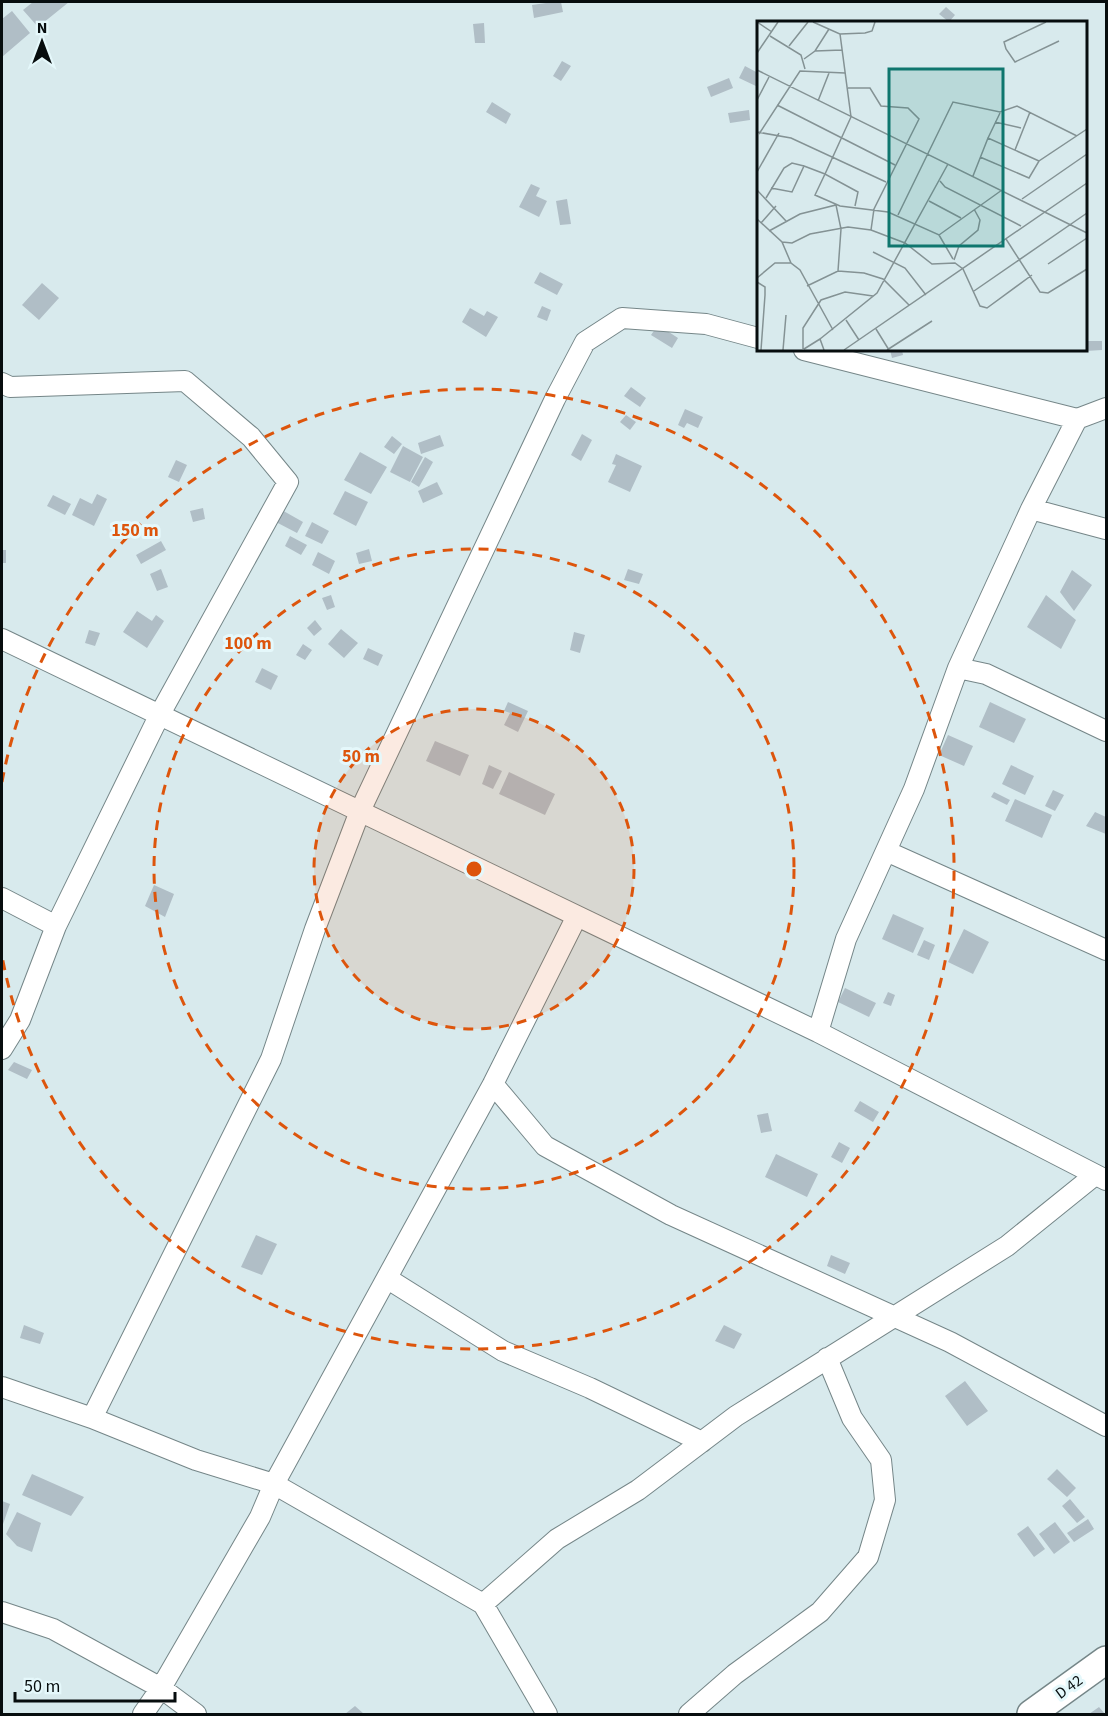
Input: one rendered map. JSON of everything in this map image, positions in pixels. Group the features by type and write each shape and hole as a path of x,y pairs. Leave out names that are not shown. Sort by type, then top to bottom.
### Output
{"street":[{"path":"92,1418 271,1059 315,929 360,811 555,399 585,342 622,318 706,324 757,337"},
{"path":"808,351 1077,419 1107,408"},
{"path":"2,383 10,387 186,381 251,437 288,482 160,714 56,926 20,1020 2,1049"},
{"path":"818,1032 846,939 914,789 958,669 1031,509 1077,419"},
{"path":"1031,509 1107,529"},
{"path":"2,639 818,1032 1101,1177 1007,1246 736,1416 638,1490 557,1539 483,1604"},
{"path":"958,669 986,675 1107,731"},
{"path":"886,851 1107,950"},
{"path":"2,898 56,926"},
{"path":"143,1714 162,1688 260,1517 274,1484 493,1084 577,916"},
{"path":"493,1084 545,1146 671,1215 950,1342 1107,1426"},
{"path":"388,1279 503,1351 590,1388 702,1442"},
{"path":"689,1714 735,1674 820,1612 868,1557 885,1500 881,1460 852,1418 827,1358"},
{"path":"2,1387 92,1418 196,1460 274,1484 483,1604 547,1714"},
{"path":"2,1612 53,1629 162,1688 196,1714"},
{"name":"D 42","path":"1031,1714 1107,1660"}],"building":[{"path":"33,2 69,2 38,27 23,10"},
{"path":"561,2 563,12 534,18 532,5"},
{"path":"946,7 955,15 948,21 939,14"},
{"path":"12,11 30,33 2,57 2,19"},
{"path":"484,23 485,43 475,43 473,24"},
{"path":"562,61 571,66 561,81 553,76"},
{"path":"745,66 757,72 757,87 739,78"},
{"path":"729,78 733,88 711,97 707,87"},
{"path":"492,102 511,114 506,124 486,112"},
{"path":"749,110 750,120 730,123 728,113"},
{"path":"531,184 540,188 536,196 547,201 539,217 519,207"},
{"path":"567,199 571,224 560,225 556,201"},
{"path":"540,272 563,284 557,295 534,283"},
{"path":"42,283 59,298 39,320 22,305"},
{"path":"542,306 551,310 547,321 537,317"},
{"path":"470,308 484,316 487,311 498,317 486,337 462,322"},
{"path":"658,325 678,338 672,348 651,335"},
{"path":"1087,341 1102,341 1102,350 1087,351"},
{"path":"890,351 902,351 903,355 892,358"},
{"path":"631,387 646,398 640,407 624,396"},
{"path":"685,409 703,417 698,428 687,423 684,428 678,425"},
{"path":"626,415 636,422 630,430 620,422"},
{"path":"582,434 592,440 581,461 571,455"},
{"path":"440,435 444,446 421,454 418,443"},
{"path":"392,436 402,444 394,454 384,447"},
{"path":"403,446 423,457 410,482 390,472"},
{"path":"360,452 387,467 371,494 344,480"},
{"path":"616,454 642,466 630,492 608,482 616,465 612,464"},
{"path":"425,457 433,462 419,487 411,482"},
{"path":"176,460 187,465 179,482 168,477"},
{"path":"437,482 443,494 423,503 418,491"},
{"path":"345,491 368,502 356,526 333,514"},
{"path":"97,494 107,499 94,526 72,515 80,498 92,504"},
{"path":"53,495 71,504 65,515 47,506"},
{"path":"203,508 205,519 193,522 190,511"},
{"path":"280,509 303,522 297,533 274,521"},
{"path":"312,522 329,531 322,544 305,536"},
{"path":"290,536 307,545 301,555 285,546"},
{"path":"161,541 166,550 141,564 136,555"},
{"path":"369,549 372,561 359,564 356,553"},
{"path":"2,550 6,550 6,563 2,563"},
{"path":"318,552 335,561 329,574 312,565"},
{"path":"161,569 168,587 157,591 150,574"},
{"path":"628,569 643,574 639,584 624,580"},
{"path":"1072,570 1092,585 1074,611 1060,592"},
{"path":"331,595 335,607 327,610 322,598"},
{"path":"1046,595 1076,620 1061,649 1027,627"},
{"path":"137,611 152,621 156,615 164,621 147,648 123,632"},
{"path":"315,620 322,629 314,636 307,628"},
{"path":"341,629 358,643 344,658 328,644"},
{"path":"89,630 100,633 95,646 85,643"},
{"path":"574,632 585,635 580,653 570,650"},
{"path":"303,644 312,650 305,660 296,655"},
{"path":"368,648 383,655 378,666 363,659"},
{"path":"262,668 278,676 271,690 255,682"},
{"path":"508,702 528,711 518,732 504,725 510,713 504,711"},
{"path":"990,702 1026,719 1014,743 979,727"},
{"path":"948,735 973,746 964,766 939,755"},
{"path":"435,741 469,755 460,776 426,761"},
{"path":"489,765 502,771 493,789 482,784"},
{"path":"1011,765 1034,776 1025,795 1002,784"},
{"path":"509,772 555,794 545,815 499,794"},
{"path":"1053,790 1064,795 1055,811 1045,806"},
{"path":"994,792 1010,800 1007,805 991,797"},
{"path":"1015,799 1052,815 1042,838 1005,821"},
{"path":"1095,812 1106,817 1106,834 1086,826"},
{"path":"154,885 174,894 165,917 145,906"},
{"path":"893,914 924,928 913,953 882,939"},
{"path":"964,929 989,942 973,974 948,962"},
{"path":"924,940 935,945 929,960 917,955"},
{"path":"845,988 876,1003 869,1017 838,1002"},
{"path":"888,992 895,995 891,1006 883,1003"},
{"path":"14,1062 32,1070 27,1079 8,1070"},
{"path":"860,1101 879,1112 873,1122 854,1111"},
{"path":"768,1113 772,1131 761,1133 757,1115"},
{"path":"839,1142 850,1148 842,1163 831,1157"},
{"path":"776,1154 818,1174 807,1197 765,1177"},
{"path":"256,1235 277,1244 262,1275 241,1267"},
{"path":"831,1255 850,1263 845,1274 827,1266"},
{"path":"24,1325 44,1333 40,1344 20,1338"},
{"path":"724,1325 742,1334 734,1349 715,1341"},
{"path":"965,1381 988,1411 967,1426 945,1396"},
{"path":"1057,1469 1076,1488 1067,1497 1047,1479"},
{"path":"32,1474 84,1497 71,1516 22,1495"},
{"path":"1070,1499 1085,1517 1077,1523 1062,1506"},
{"path":"2,1501 10,1504 2,1527"},
{"path":"17,1512 41,1523 32,1552 17,1546 6,1534"},
{"path":"1088,1519 1094,1529 1074,1542 1067,1533"},
{"path":"1055,1522 1070,1542 1054,1554 1039,1534"},
{"path":"1028,1526 1045,1549 1034,1557 1017,1534"},
{"path":"355,1706 364,1714 345,1714"},
{"path":"1099,1707 1105,1714 1089,1714"}]}
